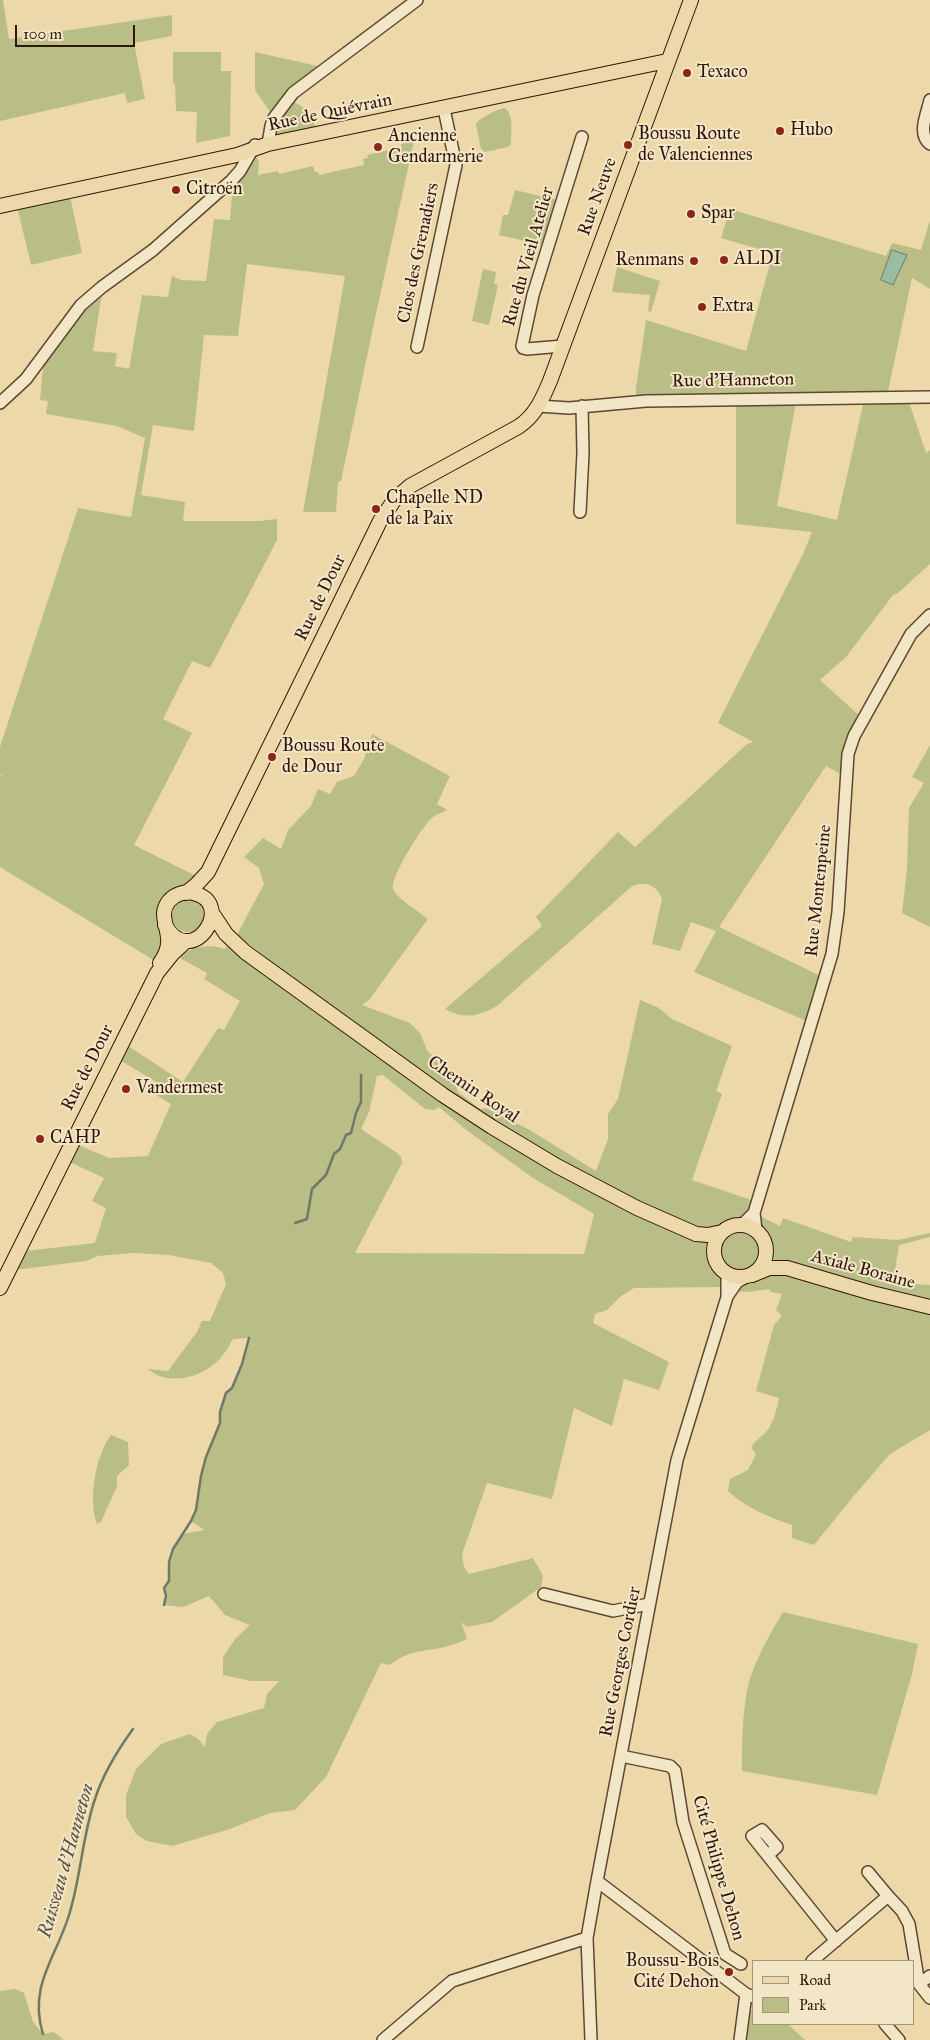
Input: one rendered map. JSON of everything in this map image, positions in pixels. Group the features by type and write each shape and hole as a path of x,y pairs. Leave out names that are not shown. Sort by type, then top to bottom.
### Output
{"main road":[{"name":"Rue Neuve","path":"538,406 563,346 691,0"},
{"name":"Rue de Quiévrain","path":"0,206 236,155 259,146 668,61"},
{"path":"0,198 236,147 259,146"},
{"name":"Rue de Dour","path":"186,893 208,872 389,507 410,486 528,421 538,406"},
{"name":"Rue de Dour","path":"208,872 210,909"},
{"path":"186,893 199,895 210,909 210,927 201,937 190,940 173,953 158,973 167,947 168,938 164,910 173,897 186,893"},
{"name":"Chemin Royal","path":"210,909 226,934 245,952 443,1095 492,1128 594,1186 696,1234 714,1252"},
{"path":"165,925 173,936 190,940"},
{"name":"Chemin Royal","path":"190,940 215,939 245,952"},
{"name":"Rue de Dour","path":"0,1288 158,973"},
{"path":"735,1225 742,1225 756,1230 762,1236 767,1252 763,1266 749,1276 727,1274 718,1265 714,1252 718,1238 722,1232 735,1225"},
{"name":"Chemin Royal","path":"696,1234 708,1235 722,1232"},
{"name":"Axiale Boraine","path":"767,1252 786,1268"},
{"name":"Axiale Boraine","path":"749,1276 769,1268 786,1268 872,1293 930,1307"}],"street":[{"path":"0,402 26,379 81,305 102,287 153,250 227,185 259,146 274,118 293,93 417,0"},
{"path":"930,100 923,129 925,140 930,144"},
{"name":"Clos des Grenadiers","path":"417,347 456,165 444,109"},
{"name":"Rue du Vieil Atelier","path":"563,346 526,349 522,346 533,295 582,138"},
{"name":"Rue d'Hanneton","path":"538,406 552,408 666,400 930,396"},
{"path":"580,512 583,453 582,406"},
{"name":"Rue Montenpeine","path":"756,1230 754,1213 832,954 838,912 848,754 854,736 911,634 930,615"},
{"name":"Rue Montenpeine","path":"742,1225 754,1213"},
{"name":"Rue Georges Cordier","path":"727,1274 727,1297"},
{"name":"Rue Georges Cordier","path":"590,2040 587,1938 676,1460 727,1297 737,1282 749,1276"},
{"path":"544,1594 613,1610 649,1604"},
{"name":"Cité Philippe Dehon","path":"620,1756 670,1766 675,1771 683,1822 725,1954 741,1964"},
{"path":"768,1855 836,1941"},
{"path":"868,1872 902,1911 909,1924 919,1984 930,1998"},
{"path":"597,1881 750,1995 740,2040"},
{"path":"813,1960 888,1896"},
{"path":"383,2040 452,1982 587,1938"},
{"path":"919,1984 930,1976"},
{"path":"885,2025 899,2040"}],"green space":[{"path":"0,0 3,0 9,39 172,15 172,36 134,43 145,99 127,103 125,93 0,121"},
{"path":"173,52 221,52 221,71 231,71 230,136 196,143 197,112 176,111 175,83 173,84"},
{"path":"255,52 326,68 288,100 300,105 308,112 317,134 268,144 274,118 255,90"},
{"path":"505,108 511,120 511,144 508,147 485,152 481,149 476,124 491,113"},
{"path":"414,141 341,481 338,482 336,512 303,512 345,276 247,264 238,336 204,335 194,431 153,425 141,495 185,502 183,521 260,521 277,519 277,540 210,668 192,661 163,719 192,733 134,845 202,879 173,897 160,964 0,867 0,775 7,779 0,774 0,747 78,508 131,517 145,438 117,426 46,414 48,401 40,400 43,367 37,364 81,305 102,292 93,351 117,353 115,366 129,369 142,295 168,297 172,276 181,280 206,281 214,219 230,220 232,195 227,194 232,180 253,149 259,163 258,175 278,171 279,174 313,166 315,172 318,172 319,175 364,165 363,159 368,158 367,155 402,147 401,144"},
{"path":"515,190 562,201 547,246 499,235 503,215 508,215"},
{"path":"69,191 82,253 31,265 16,202"},
{"path":"730,209 886,256 892,243 921,250 930,220 930,289 912,278 887,396 907,396 926,453 930,450 930,564 898,593 893,595 846,657 820,680 863,719 846,777 826,766 719,927 825,978 811,1023 694,972 716,931 691,922 680,951 652,944 662,899 657,890 645,884 631,887 497,1006 478,1014 459,1015 445,1009 542,926 536,917 618,832 635,847 747,744 753,742 718,723 803,554 812,532 736,524 736,399 636,401 636,388 646,320 746,351 773,253 721,238","holes":["865,396 837,520 777,506 797,397"]},
{"path":"617,267 660,281 651,312 648,311 650,295 612,292"},
{"path":"483,269 496,272 494,284 498,285 489,325 472,321"},
{"path":"372,734 450,776 437,804 447,810 433,817 422,830 402,862 393,888 398,896 408,905 428,919 369,1000 362,1005 410,1023 420,1033 427,1050 453,1080 458,1092 480,1109 486,1108 528,1129 596,1171 608,1139 608,1114 618,1099 640,1000 659,1008 672,1019 732,1046 716,1091 722,1094 692,1180 757,1202 754,1213 780,1226 783,1218 851,1242 853,1237 898,1240 930,1233 930,1237 899,1245 893,1283 930,1285 930,1430 890,1454 814,1545 792,1538 792,1525 758,1511 735,1497 728,1491 730,1479 748,1470 756,1454 751,1448 771,1425 778,1403 779,1398 756,1391 774,1325 782,1316 776,1310 782,1294 771,1292 769,1289 748,1292 731,1291 778,1263 767,1252 762,1236 749,1226 735,1225 722,1232 697,1234 714,1252 718,1265 727,1274 728,1284 720,1283 720,1287 634,1288 621,1296 607,1310 595,1314 593,1323 669,1362 659,1390 624,1379 612,1426 574,1408 552,1499 487,1483 462,1554 464,1567 469,1574 533,1558 543,1576 541,1587 492,1622 467,1627 461,1622 467,1639 445,1647 410,1654 390,1665 381,1663 326,1777 295,1810 270,1813 230,1829 172,1846 147,1841 136,1834 126,1817 126,1795 136,1769 161,1744 190,1734 205,1747 207,1734 217,1722 264,1708 267,1694 279,1681 251,1681 223,1675 223,1657 235,1639 250,1625 225,1615 209,1596 183,1607 164,1605 166,1596 164,1588 169,1577 169,1564 175,1546 183,1534 204,1530 191,1521 196,1510 201,1476 206,1457 220,1423 220,1412 226,1393 232,1388 242,1364 249,1338 233,1339 226,1351 214,1364 195,1375 179,1379 162,1377 148,1369 168,1371 197,1332 202,1321 210,1321 226,1284 223,1273 211,1263 169,1255 132,1253 98,1256 86,1261 23,1269 19,1269 12,1263 26,1251 95,1243 106,1208 92,1201 104,1178 63,1159 71,1142 109,1158 148,1156 171,1104 156,1095 161,1085 115,1057 122,1042 183,1082 218,1028 224,1030 240,1001 204,979 207,973 178,957 194,948 213,946 225,949 226,946 331,1007 237,935 264,884 259,868 244,857 263,838 281,849 288,830 311,806 318,789 330,794 337,782 354,776 364,759","holes":["383,1075 425,1109 434,1110 439,1107 465,1129 533,1178 594,1214 584,1254 355,1253 402,1163 401,1157 397,1153 361,1129 369,1112 377,1076"]},
{"path":"930,745 930,927 902,913 907,869 909,808 924,783 912,777"},
{"path":"188,900 194,901 199,905 203,910 203,922 199,927 194,931 188,932 182,931 177,927 173,922 172,916 173,910 177,905 182,901"},
{"path":"740,1233 753,1239 759,1252 753,1265 740,1271 727,1265 721,1252 727,1239"},
{"path":"111,1435 128,1442 129,1465 117,1476 117,1486 101,1522 97,1524 93,1503 95,1478 105,1444"},
{"path":"783,1612 918,1644 912,1674 877,1795 742,1771 742,1737 749,1682 759,1655"},
{"path":"15,1989 24,1993 33,2022 43,2034 54,2032 64,2040 0,2040 0,1991"},
{"path":"752,2010 752,2025 789,2025 805,2040 747,2040"}],"shaded area":[{"path":"892,250 907,255 893,285 881,280"}],"waterway":[{"path":"295,1223 307,1219 312,1189 326,1175 334,1154 340,1149 346,1135 351,1133 361,1102 361,1075"},
{"path":"164,1605 166,1596 164,1588 169,1581 169,1562 173,1549 196,1510 206,1457 220,1423 220,1412 226,1393 232,1388 242,1364 249,1338"},
{"name":"Ruisseau d'Hanneton","path":"43,2034 39,2017 41,1987 69,1915 91,1813 106,1772 133,1729"}],"place":[{"name":"Texaco","path":"687,73"},
{"name":"Hubo","path":"780,131"},
{"name":"Boussu Route de Valenciennes","path":"628,145"},
{"name":"Ancienne Gendarmerie","path":"378,147"},
{"name":"Citroën","path":"176,190"},
{"name":"Spar","path":"691,214"},
{"name":"ALDI","path":"724,260"},
{"name":"Renmans","path":"694,261"},
{"name":"Extra","path":"702,307"},
{"name":"Chapelle ND de la Paix","path":"376,509"},
{"name":"Boussu Route de Dour","path":"272,757"},
{"name":"Vandermest","path":"126,1089"},
{"name":"CAHP","path":"40,1139"},
{"name":"Boussu-Bois Cité Dehon","path":"729,1972"}]}
